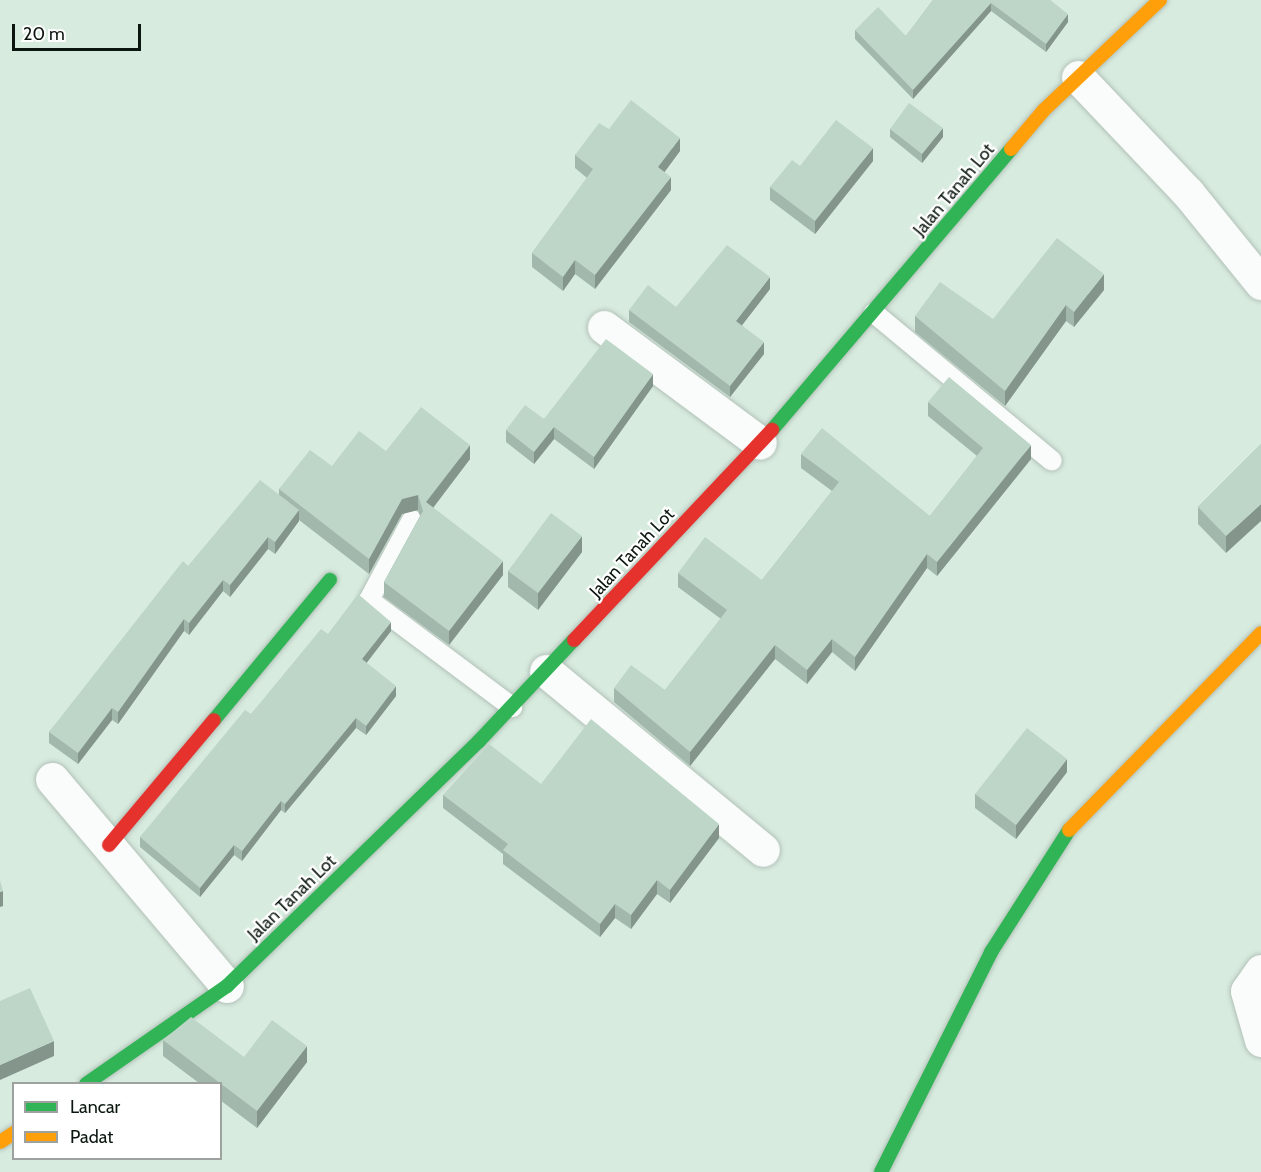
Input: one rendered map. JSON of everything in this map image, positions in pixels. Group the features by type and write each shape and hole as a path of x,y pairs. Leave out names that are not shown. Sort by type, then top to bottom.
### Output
{"main road":[{"name":"Jalan Tanah Lot","path":"87,1082 227,987 512,707 760,443 874,313 1044,110 1160,0"},
{"path":"109,845 330,580"},
{"path":"881,1172 991,952 1071,827 1261,633"}],"street":[{"path":"1078,77 1188,193 1261,283"},
{"path":"604,327 760,443"},
{"path":"546,672 763,850"},
{"path":"52,779 227,987"},
{"path":"1261,971 1247,991 1261,1040"}],"lane":[{"path":"874,313 1052,462"},
{"path":"412,520 369,600 512,707"}],"building":[{"path":"933,0 1050,0 1068,14 1046,44 991,3 913,90 855,30 878,7 906,36"},
{"path":"631,100 680,138 658,167 671,177 595,275 575,260 563,277 532,253 593,169 575,155 599,123 609,129"},
{"path":"909,103 943,128 922,154 890,129"},
{"path":"836,120 873,148 815,221 770,187 792,160 800,166"},
{"path":"1057,238 1104,274 1074,312 1066,305 1005,391 915,316 940,282 993,319"},
{"path":"727,245 770,277 736,321 764,342 730,386 629,310 648,285 676,307"},
{"path":"606,339 653,374 594,457 554,427 534,452 506,430 525,405 544,419"},
{"path":"949,377 1031,445 937,562 927,554 855,657 832,639 807,670 775,645 690,752 614,688 631,665 665,690 727,610 678,573 705,537 762,580 839,482 801,454 822,428 930,516 983,448 928,402"},
{"path":"421,407 470,445 426,502 503,561 449,631 384,582 423,511 418,495 402,499 369,559 279,489 310,450 332,466 359,431 386,451"},
{"path":"1261,444 1261,504 1226,536 1198,507"},
{"path":"260,480 299,510 275,542 268,537 230,585 223,580 189,623 184,619 118,712 112,708 78,753 49,732 183,561 188,566"},
{"path":"551,513 582,536 538,593 508,571"},
{"path":"358,594 391,622 362,659 396,686 366,726 356,718 285,804 281,801 242,851 234,845 200,888 140,837 245,710 251,714 321,629 328,634"},
{"path":"591,719 719,824 670,890 657,880 631,915 615,904 600,924 503,850 508,844 443,795 489,744 541,784"},
{"path":"1027,728 1067,759 1016,825 975,794"},
{"path":"30,988 54,1041 0,1065 0,1001"},
{"path":"191,1017 244,1057 272,1020 307,1046 257,1111 222,1085 222,1082 219,1082 163,1040"}],"traffic: fast":[{"path":"772,430 1011,149"},
{"path":"214,720 330,580"},
{"path":"89,1082 227,986 479,741 574,640"},
{"path":"881,1172 991,952 1069,830"}],"traffic: slow":[{"path":"1011,149 1044,110 1160,0"},
{"path":"1069,830 1261,633"},
{"path":"0,1142 12,1134"}],"traffic: jam":[{"path":"574,640 772,430"},
{"path":"109,845 214,720"}]}
